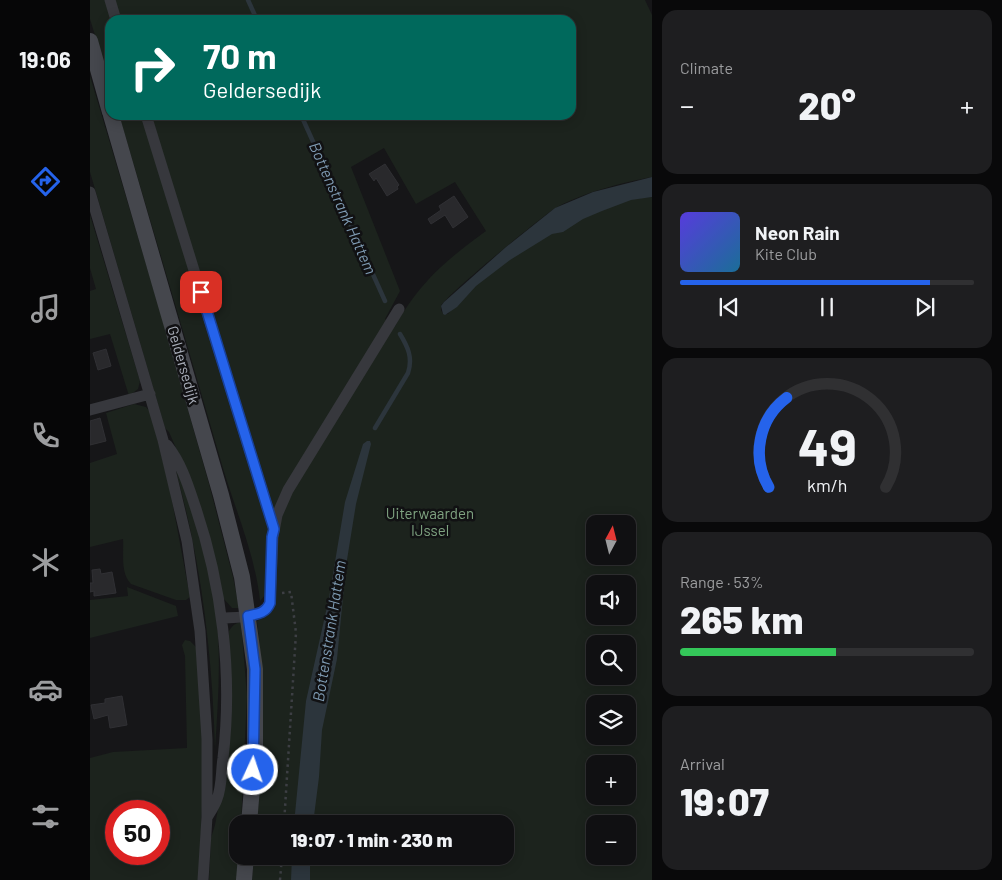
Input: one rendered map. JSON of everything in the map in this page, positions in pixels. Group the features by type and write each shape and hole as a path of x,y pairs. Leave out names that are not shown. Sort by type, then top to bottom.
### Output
{"main road":[{"name":"Geldersedijk","path":"90,42 105,95"},
{"name":"Geldersedijk","path":"112,120 221,495 242,577 255,669 255,751 250,815"},
{"path":"244,880 245,865"}],"street":[{"path":"110,0 114,15"},
{"path":"148,120 274,529"},
{"path":"90,192 163,440 186,541 200,631 208,739 207,817 203,880"},
{"path":"222,618 248,616 261,613 268,608 270,603 272,537 277,514 288,490 399,309"},
{"path":"90,410 150,394"},
{"path":"163,440 176,457 182,469 202,525 211,558 222,618 226,674 226,732 219,793 207,817"}],"path":[{"path":"270,595 291,592 296,633 285,815"},
{"path":"280,880 281,865"}],"green space":[{"name":"Uiterwaarden IJssel","path":"90,0 645,0 652,15 652,177 615,185 576,198 554,209 458,288 446,299 441,306 441,310 443,314 448,314 478,276 499,257 512,249 590,210 620,201 652,197 652,880 252,880 253,865 514,865 514,815 258,815 262,748 262,672 257,621 272,608 275,599 275,579 267,549 266,594 260,601 249,547 225,476 120,120 576,120 576,15 105,15 105,68 90,19","holes":["384,148 416,204 455,182 486,231 446,262 424,284 395,326 385,319 400,291 351,167"]},
{"path":"90,76 209,484 239,608 232,608 223,598 186,471 169,432 165,428 90,172"},
{"path":"90,215 140,381 138,389 129,396 110,334 90,339 90,291 96,289 90,268"},
{"path":"134,404 146,407 151,413 170,490 190,597 186,600 176,600 131,584 124,569 123,539 90,547 90,463 117,454 106,413"},
{"path":"173,459 207,561 214,597 219,662 215,749 213,695 205,614 189,524"},
{"path":"127,587 176,606 178,616 90,638 90,600 128,596"},
{"path":"241,622 247,696 241,815 229,815 229,865 238,865 237,880 209,880 211,838 222,788 229,631 237,623"},
{"path":"185,640 190,641 196,647 202,727 202,807 199,880 90,880 90,758 113,752 187,748 185,656 182,645"}],"water":[{"path":"652,177 652,197 631,200 583,219 563,232 552,234 510,260 476,286 457,307 445,315 443,314 441,306 444,302 506,247 555,208 593,192"},
{"path":"370,441 371,444 356,504 346,566 337,659 322,730 314,815 295,815 306,701 329,598 345,502 363,444"},
{"path":"292,865 310,865 310,880 291,880"}],"building":[{"path":"385,164 399,185 398,189 387,196 376,178 374,181 369,174"},
{"path":"454,196 468,217 453,228 445,215 431,224 428,219 441,210 439,206"},
{"path":"106,349 111,366 98,370 93,353"},
{"path":"100,418 106,441 90,445 90,421"},
{"path":"100,569 101,574 112,572 116,593 94,596 94,591 90,592 90,583 93,583 92,570"},
{"path":"122,696 127,725 110,728 108,715 94,719 91,705 105,703 105,699"}],"waterway":[{"name":"Bottenstrank Hattem","path":"248,0 255,15"},
{"name":"Bottenstrank Hattem","path":"303,120 385,301"},
{"name":"Bottenstrank Hattem","path":"375,428 408,373 409,353 400,334"}],"route":[{"path":"201,292 274,529 272,537 270,603 268,608 261,613 248,616 255,669 255,751 253,770"}]}
